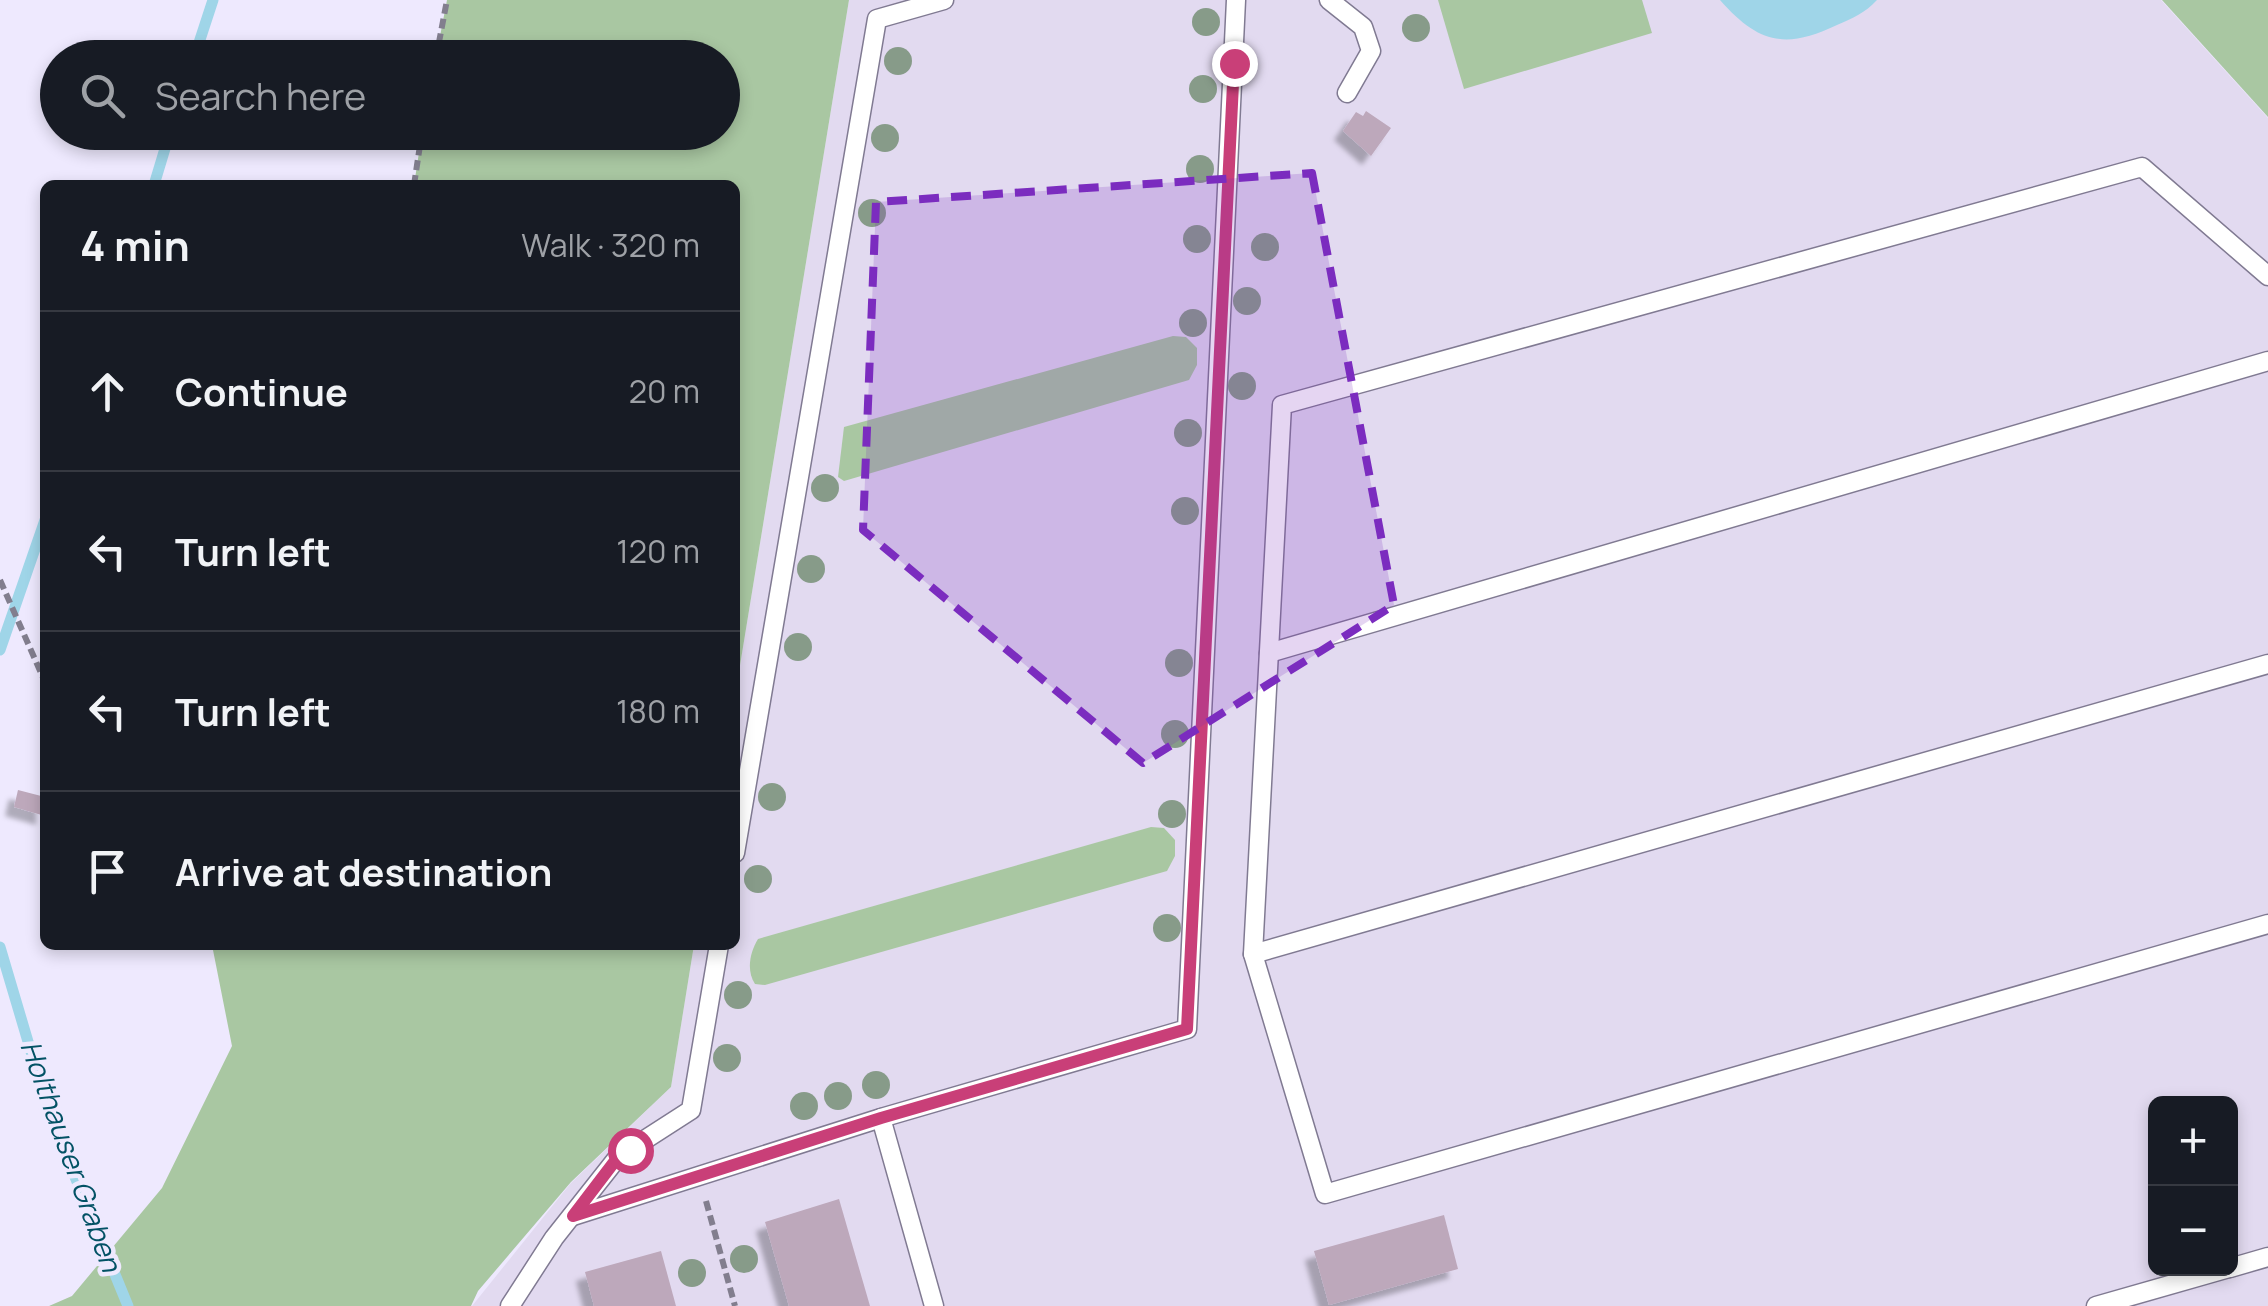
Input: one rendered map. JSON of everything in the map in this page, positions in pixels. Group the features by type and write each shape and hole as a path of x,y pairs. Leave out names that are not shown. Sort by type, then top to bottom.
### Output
{"lane":[{"path":"740,824 877,20 944,0"},
{"path":"573,1216 881,1118 1187,1029 1236,0"},
{"path":"1329,0 1363,27 1371,51 1346,94"},
{"path":"2268,276 2142,166 1282,405 1254,954 1325,1194 2268,924"},
{"path":"1269,652 2268,361"},
{"path":"1254,954 2268,664"},
{"path":"514,1303 618,1157 691,1110 718,950"},
{"path":"881,1118 934,1306"},
{"path":"2238,1266 2268,1258"},
{"path":"2096,1306 2202,1276"}],"path":[{"path":"439,40 446,0"},
{"path":"415,180 419,150"},
{"path":"2,584 40,670"},
{"path":"699,1176 735,1306"}],"highlighted area":[{"path":"1312,173 1394,605 1143,763 863,530 876,202"}],"shaded area":[{"path":"849,0 2161,0 2268,118 2268,1306 472,1306 570,1184 671,1087 693,950 740,950 740,665"}],"green space":[{"path":"447,0 849,0 740,665 740,180 415,180 419,150 740,150 740,40 439,40"},
{"path":"1438,0 1642,0 1652,33 1464,89"},
{"path":"2162,0 2268,0 2268,117"},
{"path":"1173,336 1186,337 1197,348 1197,365 1189,380 844,481 838,477 844,427"},
{"path":"1151,827 1164,828 1175,840 1175,856 1167,871 765,985 755,984 752,979 750,961 758,939"},
{"path":"213,950 693,950 671,1087 571,1182 478,1291 471,1306 49,1306 72,1296 162,1188 232,1046"}],"water":[{"path":"1720,0 1877,0 1863,12 1819,33 1787,39 1773,38 1747,26"}],"building":[{"path":"1366,111 1391,128 1371,156 1343,131 1356,112 1363,116"},
{"path":"18,790 40,796 40,815 14,807"},
{"path":"839,1199 870,1306 789,1306 765,1222"},
{"path":"1444,1215 1458,1269 1329,1305 1314,1251"},
{"path":"661,1251 676,1306 594,1306 585,1272"}],"waterway":[{"name":"Holthauser Graben","path":"200,40 213,0"},
{"name":"Holthauser Graben","path":"156,180 165,150"},
{"name":"Holthauser Graben","path":"0,650 40,534"},
{"name":"Holthauser Graben","path":"0,947 50,1116 128,1306"}],"route":[{"path":"630,1150 618,1157 573,1216 881,1118 1187,1029 1234,63"}]}
